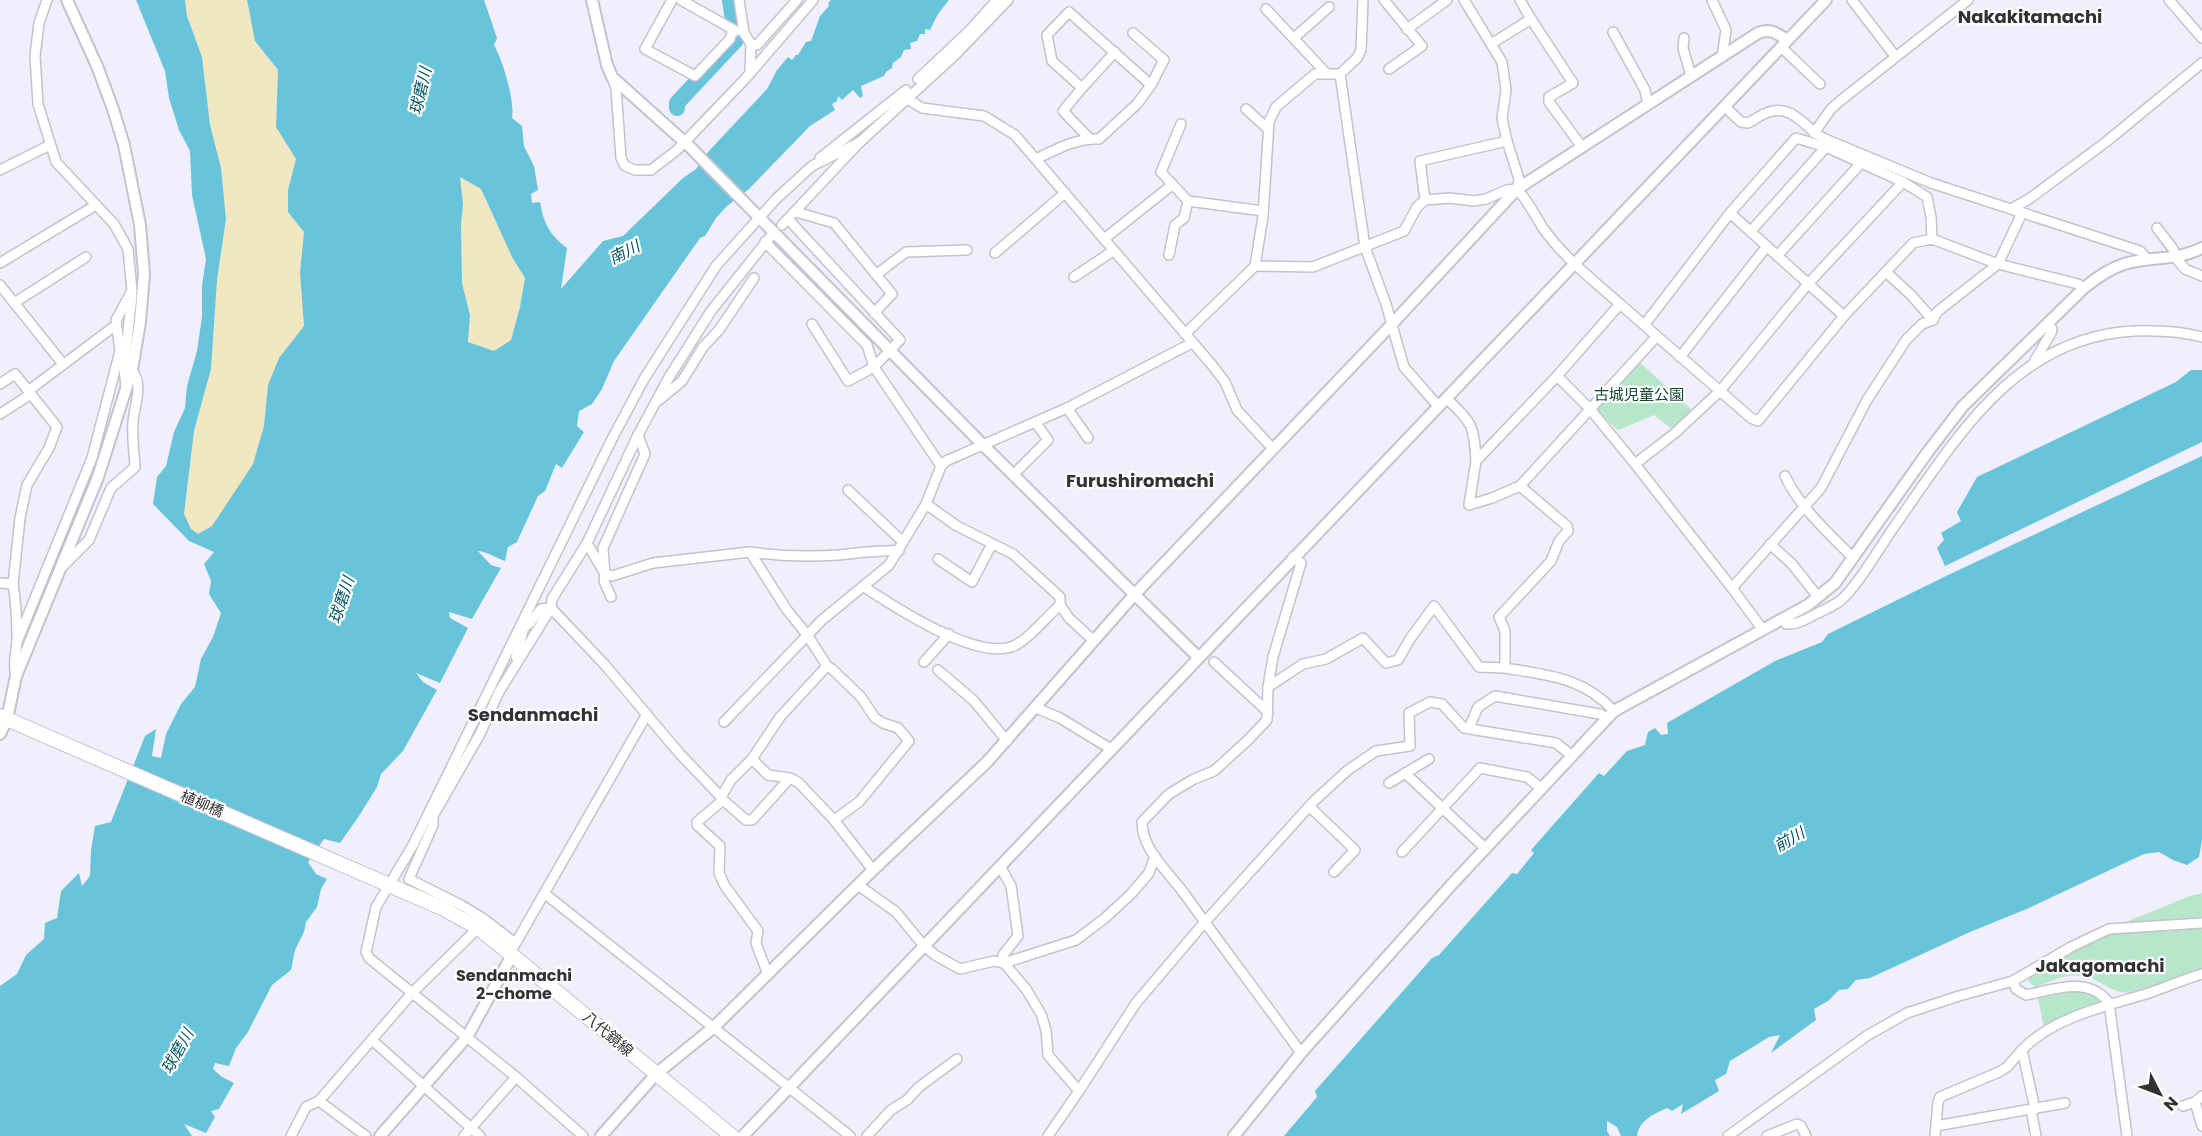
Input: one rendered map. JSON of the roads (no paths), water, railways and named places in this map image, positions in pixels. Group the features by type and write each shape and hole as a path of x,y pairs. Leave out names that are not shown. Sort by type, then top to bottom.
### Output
{"main road":[{"name":"植柳橋","path":"4,725 388,884"},
{"name":"八代鏡線","path":"388,884 442,908 514,949 656,1074 732,1136"}],"street":[{"path":"4,725 16,676 98,477 126,389 128,369 132,291 128,249 114,224 56,162 38,104 35,56 39,23 47,0"},
{"path":"67,0 97,66 113,109 136,201 144,274 140,322 128,369"},
{"path":"592,0 607,65 616,88 621,158 624,166 635,170 651,170 688,145 813,0"},
{"path":"672,0 645,49 695,76 737,30 739,0"},
{"path":"681,0 737,30 751,44 757,45 797,0"},
{"path":"583,1136 516,1077 369,958 366,952 376,907 412,845 520,630 612,439 644,379 716,266 759,215 832,147 898,98 997,0"},
{"path":"812,324 848,381 874,367 900,340 785,222 860,142 955,55 1008,0"},
{"path":"1185,334 1256,266 1263,211 1269,122 1276,107 1315,74 1340,74 1357,58 1361,50 1363,0"},
{"path":"1384,0 1422,46 1389,69"},
{"path":"1407,29 1447,0"},
{"path":"1464,0 1502,62 1506,90 1502,119 1519,179 1517,189 1532,208 1543,228 1574,263 1751,418 1758,421 1844,316 1913,243 1932,238 1998,264 2078,284 2084,288"},
{"path":"1520,0 1573,83 1549,97 1549,102 1582,147"},
{"path":"1712,0 1726,30 1722,57"},
{"path":"742,1136 1826,0"},
{"path":"1852,0 1895,56"},
{"path":"1814,133 1831,109 1968,0"},
{"path":"2169,0 2202,38"},
{"path":"1294,38 1329,8"},
{"path":"1266,9 1327,74"},
{"path":"1082,88 1052,61 1047,35 1069,12 1151,85"},
{"path":"1491,44 1531,19"},
{"path":"602,1136 656,1074 714,1027 873,870 987,762 1134,595 1517,189 1763,31 1773,31 1820,84"},
{"path":"1613,32 1645,90 1648,105"},
{"path":"1036,159 1063,145 1089,138 1099,139 1137,104 1151,85 1164,60 1133,33"},
{"path":"1684,38 1683,48 1691,76"},
{"path":"750,73 751,44"},
{"path":"1089,138 1064,111 1115,52"},
{"path":"2011,209 2029,199 2106,142 2202,63"},
{"path":"1340,74 1365,247 1386,304 1404,367 1442,402 1469,420 1475,433 1476,461 1469,505 1520,486 1657,336"},
{"path":"612,77 688,145 759,215 982,444 1198,657"},
{"path":"906,98 922,108 984,116 1015,135 1225,382 1237,410 1273,449"},
{"path":"1725,107 1741,122 1748,123 1772,110 1789,111 1805,122 1814,133 1931,183 2140,251 2148,260"},
{"path":"1246,109 1268,129"},
{"path":"1180,124 1161,172 1172,185 1188,201 1263,211"},
{"path":"1645,324 1730,213 1796,138 1826,147 1903,182 1927,197 1932,238"},
{"path":"1425,200 1420,161 1507,141"},
{"path":"812,166 860,142"},
{"path":"0,170 50,145"},
{"path":"1751,231 1826,147"},
{"path":"1777,256 1861,163"},
{"path":"1635,464 1675,433 1720,391 1807,285 1903,182"},
{"path":"1104,239 1172,185"},
{"path":"1256,266 1313,267 1404,231 1417,207 1425,200 1450,198 1474,201 1486,199 1507,189 1517,189"},
{"path":"995,253 1065,193"},
{"path":"1169,255 1175,225 1184,218 1188,201"},
{"path":"0,262 96,205"},
{"path":"796,212 834,223 877,274 892,294 874,313"},
{"path":"1730,213 1807,285 1844,316"},
{"path":"1732,588 1821,488 1867,400 1906,340 1922,324 1933,320 1937,312 1998,264 2022,213"},
{"path":"2157,228 2185,269 2202,276"},
{"path":"514,949 484,919 409,879 433,825 433,816 480,734 499,692 551,608 552,599 589,546 638,435 655,404 711,311 768,240 867,345 874,367 941,466"},
{"path":"1680,357 1767,246"},
{"path":"1234,1136 1301,1053 1611,714 1783,619 1818,597 1834,583 1963,406 2099,276 2124,264 2188,255 2202,248"},
{"path":"877,274 906,252 967,250"},
{"path":"1074,277 1113,251"},
{"path":"14,303 86,257"},
{"path":"1886,272 1933,320"},
{"path":"655,404 682,381 703,347 719,330 754,278"},
{"path":"1,289 63,364"},
{"path":"60,570 89,540 111,488 135,467 133,421 138,401 136,376 128,369 120,351 116,325 116,320 132,291"},
{"path":"1476,461 1557,376 1620,304"},
{"path":"2033,364 2051,333 2052,329 2047,324"},
{"path":"0,414 116,325"},
{"path":"1783,619 1786,624 1802,621 1842,599 1946,453 1989,401 2033,364 2061,347 2091,337 2117,332 2155,330 2202,337"},
{"path":"724,722 822,620 889,565 926,504 941,466 946,461 1036,423 1192,343"},
{"path":"17,642 92,458 120,351"},
{"path":"0,384 15,374 57,427 49,448 27,485 20,518 13,584 17,608 14,670 16,676"},
{"path":"1557,376 1590,409 1635,464 1763,630"},
{"path":"1067,408 1088,438"},
{"path":"1014,475 1048,440 1036,423"},
{"path":"611,597 604,581 603,548 645,454 638,435"},
{"path":"1785,476 1791,490 1804,507 1853,558"},
{"path":"1505,668 1505,631 1499,617 1551,561 1559,541 1568,531 1567,526 1520,486"},
{"path":"848,490 901,547"},
{"path":"926,504 957,526 1013,554 1060,597 1060,604 1069,618 1094,641"},
{"path":"589,546 611,534"},
{"path":"938,559 972,582 993,544"},
{"path":"1770,544 1792,564 1818,597"},
{"path":"589,546 605,574 612,576 662,561 750,552 773,556 813,556 901,547"},
{"path":"750,552 787,610 808,636 827,666 861,697 875,718 898,728 909,741 859,802 834,820"},
{"path":"1293,557 1301,563 1273,657 1267,720 1214,771 1169,794 1142,822 1142,831 1155,856 1301,1053"},
{"path":"0,583 13,584"},
{"path":"864,587 926,626 974,645 996,649 1019,643 1060,604"},
{"path":"1269,687 1303,664 1326,659 1363,638 1386,663 1398,660 1434,606 1479,667 1505,668 1572,681 1598,695 1611,714"},
{"path":"512,670 520,630 541,609 551,608"},
{"path":"551,608 605,665 687,762 722,799 746,820 752,820 790,778"},
{"path":"924,663 950,634"},
{"path":"1214,662 1268,712"},
{"path":"768,975 756,943 758,931 718,873 720,846 697,825 697,822 722,799 731,780 752,759 780,717 827,666"},
{"path":"939,670 974,701 1007,741"},
{"path":"1469,728 1478,707 1495,696 1611,714"},
{"path":"1048,1136 1136,1003 1204,923 1310,807 1348,770 1376,751 1410,746 1409,713 1430,702 1442,704 1464,728 1556,743 1572,756"},
{"path":"1036,708 1060,718 1111,749"},
{"path":"380,1136 467,1037 544,893 647,714"},
{"path":"752,759 768,774 790,778 799,783 834,820 873,870"},
{"path":"1389,783 1429,759"},
{"path":"1402,852 1480,768 1527,777 1542,789"},
{"path":"1405,773 1486,849"},
{"path":"1310,807 1355,850 1334,872"},
{"path":"858,885 896,912 924,946 960,969 994,961 1004,963 1076,940 1131,894 1149,873 1155,856"},
{"path":"1000,866 1011,886 1018,936 1003,955 1004,963 1026,989 1041,1014 1046,1030 1048,1055 1079,1091"},
{"path":"544,893 850,1136"},
{"path":"1728,1136 1880,1027 1907,1014 2013,981 2071,947 2109,929 2202,923"},
{"path":"291,1136 306,1107 319,1101 412,993 478,928"},
{"path":"2065,1103 1935,1131 1940,1097 2007,1067 2022,1050 2058,1023 2092,1012 2109,1003 2202,974"},
{"path":"2013,981 2016,989 2026,995 2083,986 2103,995 2109,1003 2127,1136"},
{"path":"372,1040 480,1136"},
{"path":"2022,1050 2036,1136"},
{"path":"867,1136 891,1110 907,1100 919,1086 957,1059"},
{"path":"464,1136 516,1077"},
{"path":"2183,1106 2199,1099 2202,1126"},
{"path":"319,1101 366,1136"},
{"path":"1767,1136 1797,1124 1801,1126 1806,1136"}],"water":[{"path":"136,0 185,0 187,16 202,57 210,125 221,168 226,219 217,280 211,369 194,431 184,514 191,529 198,534 212,526 253,464 264,426 268,385 279,358 304,326 300,272 304,232 288,212 288,190 296,159 276,127 278,70 255,41 247,0 484,0 497,38 494,45 508,81 512,118 522,126 524,146 534,166 538,190 531,194 532,203 540,202 548,228 567,248 561,289 603,241 623,236 683,178 696,169 708,152 767,89 777,70 788,57 792,60 806,42 811,41 820,16 831,0 949,0 938,14 930,30 925,29 925,34 920,34 917,41 910,43 911,49 904,50 901,57 893,63 892,68 884,76 861,86 863,96 860,98 853,90 842,100 838,96 837,101 832,104 835,110 810,126 749,189 716,218 614,361 602,389 592,404 579,411 577,426 584,432 562,468 556,464 545,491 538,496 517,542 508,547 505,561 478,551 491,565 501,568 472,619 449,612 450,618 468,628 440,683 416,673 423,682 437,690 403,751 381,774 377,787 340,843 324,839 308,862 316,874 327,879 321,889 317,907 306,922 295,950 291,970 272,985 248,1032 236,1048 229,1066 215,1063 213,1069 234,1083 219,1109 211,1111 215,1117 206,1133 184,1124 192,1136 0,1136 0,986 17,974 26,955 44,939 45,923 57,918 61,891 79,873 82,886 90,876 95,826 111,822 145,736 156,729 152,756 161,758 166,734 181,704 195,687 201,659 213,637 221,613 209,594 211,581 204,564 214,552 189,541 153,504 157,477 166,466 174,432 185,408 187,386 197,351 202,317 202,286 206,259 192,195 190,151 179,130 169,98 165,71","holes":["460,177 481,189 512,257 525,278 511,340 494,351 468,342 470,315 462,283 463,204"]},
{"path":"2191,370 2202,370 2202,442 1945,566 1937,548 1944,540 1941,533 1961,521 1957,512 1977,477 2176,382"},
{"name":"前川","path":"2202,456 2202,840 2199,857 2187,865 2159,852 2144,854 1870,978 1856,980 1848,989 1839,990 1828,1001 1814,1009 1816,1020 1771,1053 1780,1035 1769,1037 1730,1061 1726,1074 1715,1080 1719,1091 1681,1114 1683,1104 1672,1111 1667,1108 1652,1115 1638,1130 1637,1136 1621,1136 1617,1127 1607,1121 1607,1131 1610,1136 1284,1136 1317,1097 1315,1091 1432,958 1439,955 1512,873 1517,874 1534,853 1531,850 1599,773 1604,776 1627,751 1645,745 1648,732 1655,728 1661,735 1668,734 1667,723 1775,661 1822,642 1828,634 1946,576"}],"waterway":[{"path":"677,108 677,103 736,40 730,0"}],"district":[{"name":"Nakakitamachi","path":"2030,17"},
{"name":"Furushiromachi","path":"1140,481"},
{"name":"Sendanmachi","path":"533,715"},
{"name":"Jakagomachi","path":"2100,966"},
{"name":"Sendanmachi 2-chome","path":"514,984"}],"water label":[{"name":"球磨川","path":"420,91"},
{"name":"南川","path":"624,252"},
{"name":"球磨川","path":"341,600"},
{"name":"球磨川","path":"177,1051"}],"park label":[{"name":"古城児童公園","path":"1639,395"}]}
